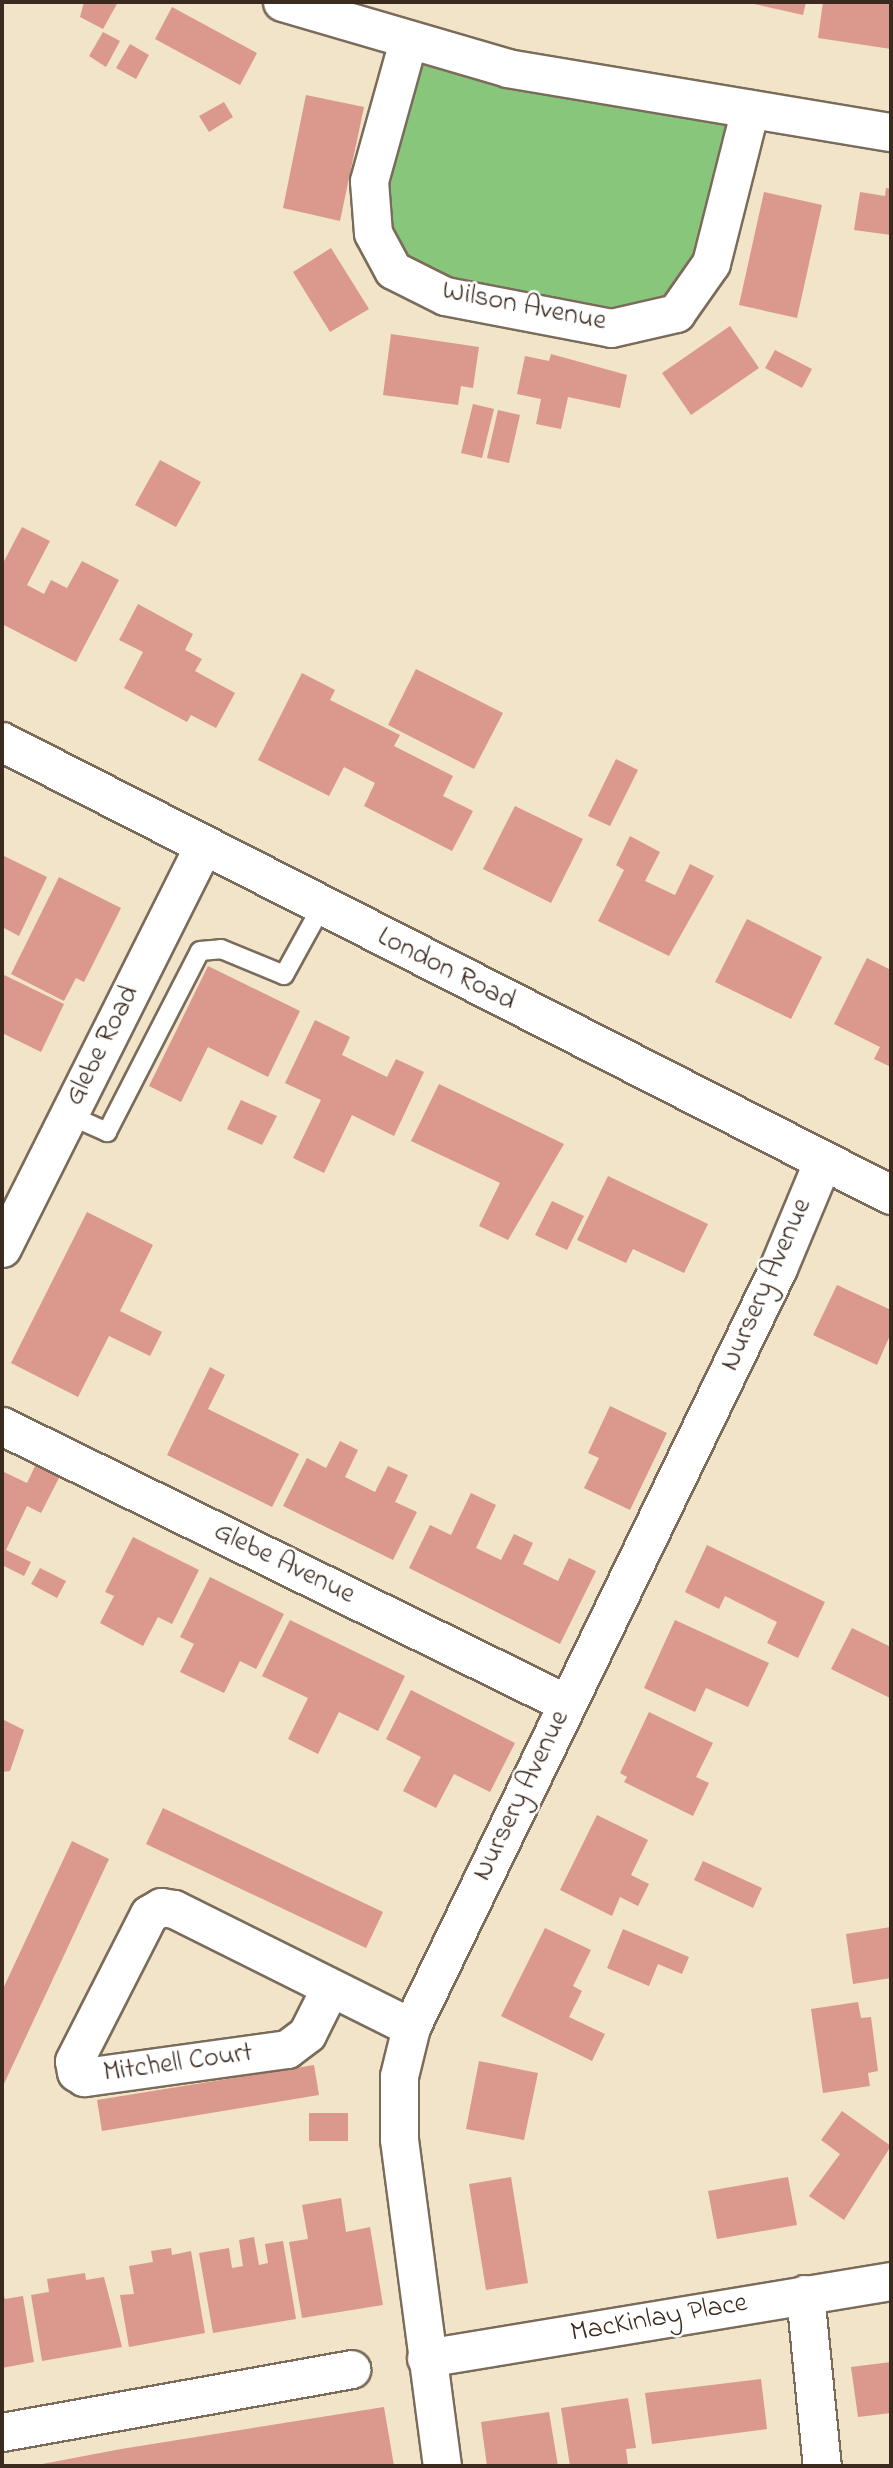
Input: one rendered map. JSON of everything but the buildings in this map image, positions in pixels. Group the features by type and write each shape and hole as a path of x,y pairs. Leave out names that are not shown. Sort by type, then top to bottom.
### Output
{"main road":[{"name":"London Road","path":"2,741 822,1163 891,1195"}],"street":[{"path":"282,2 507,68 891,132"},
{"name":"Wilson Avenue","path":"408,41 369,181 373,233 393,270 458,298 611,328 676,313 711,264 750,109"},
{"name":"Glebe Road","path":"2,1248 204,845"},
{"name":"Nursery Avenue","path":"442,2466 399,2139 399,2077 411,2027 822,1163"},
{"name":"Glebe Avenue","path":"2,1426 566,1703"},
{"name":"Mitchell Court","path":"330,1987 307,2034 287,2049 84,2077 76,2072 74,2061 149,1914 161,1907 330,1987 411,2027"},
{"name":"MacKinlay Place","path":"426,2358 891,2281"},
{"path":"806,2294 822,2466"},
{"path":"2,2432 351,2369"}],"lane":[{"path":"69,1115 107,1132 200,951 221,949 284,975 322,906"}],"green space":[{"path":"408,41 750,109 676,313 611,328 445,296 373,233"}]}
